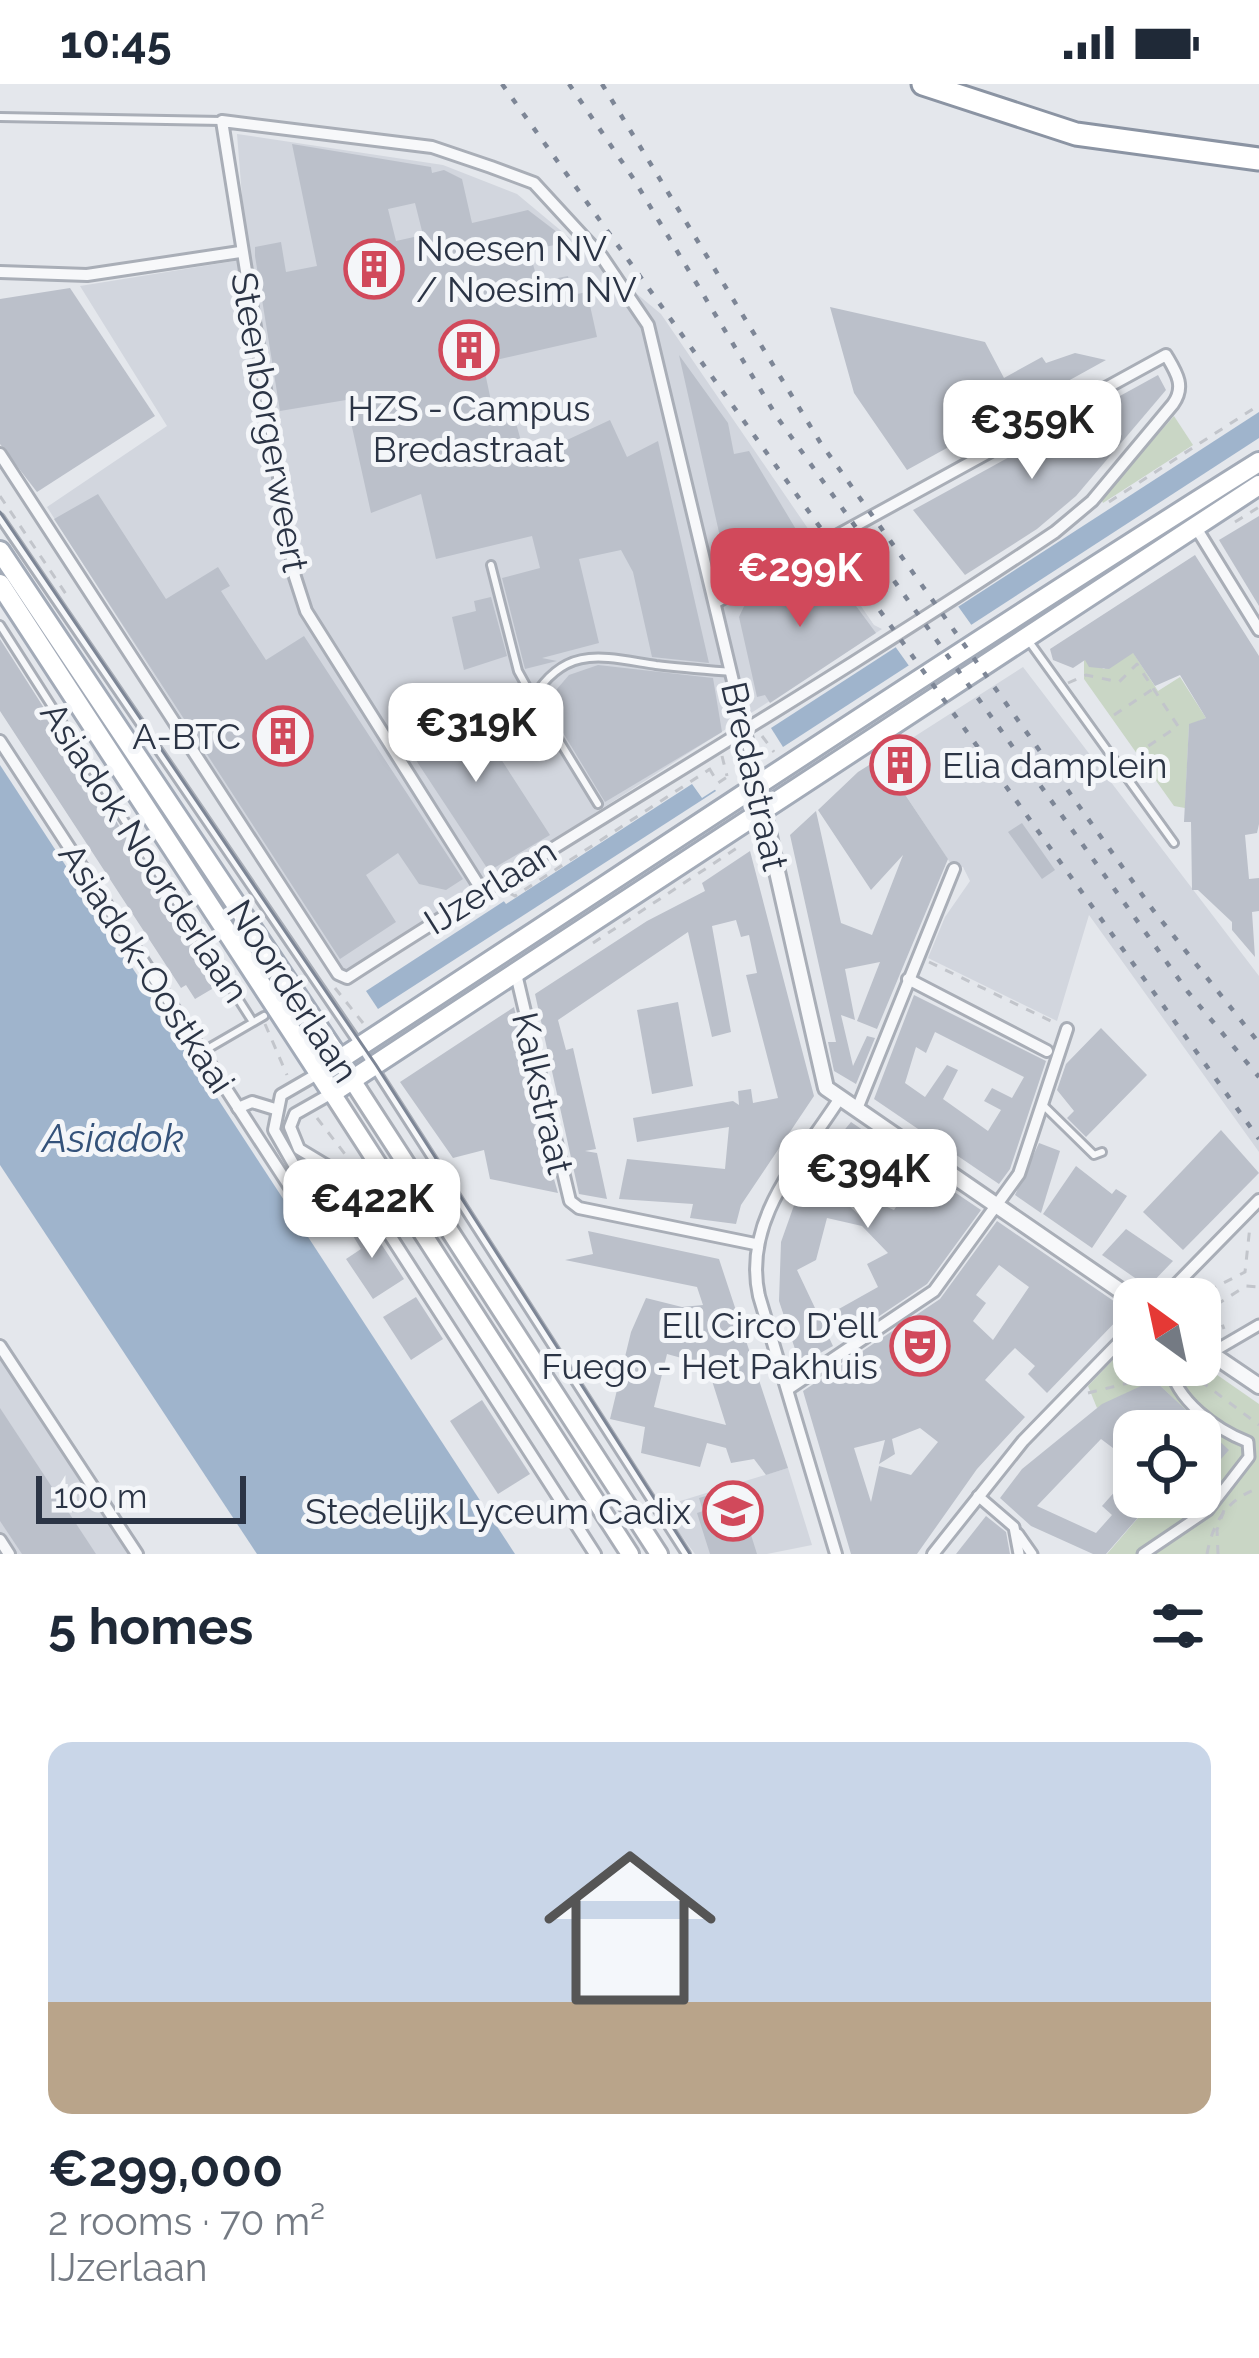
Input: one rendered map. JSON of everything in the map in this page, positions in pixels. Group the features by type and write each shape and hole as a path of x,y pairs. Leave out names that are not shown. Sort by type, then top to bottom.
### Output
{"highway":[{"path":"922,84 1076,134 1259,159"}],"main road":[{"name":"IJzerlaan","path":"319,1073 987,639 1056,587 1259,462"},
{"path":"332,1093 518,982 1025,637 1259,485"},
{"name":"Noorderlaan","path":"0,551 340,1060 659,1554"},
{"name":"Noorderlaan","path":"0,584 629,1554"},
{"name":"Bredastraat","path":"758,787 764,814"}],"street":[{"name":"Steenborgerweert","path":"222,121 296,577 328,650 481,889"},
{"name":"Bredastraat","path":"222,121 431,146 534,184 602,257 648,325 758,787"},
{"path":"0,272 87,275 240,252"},
{"name":"IJzerlaan","path":"341,979 481,889 746,733 1038,544 1092,501 1178,398 1178,377 1166,355 716,602"},
{"name":"Noorderlaan","path":"0,454 341,979"},
{"path":"1195,526 1259,630"},
{"name":"Asiadok-Oostkaai","path":"0,741 295,1195 313,1198 326,1193 333,1176"},
{"name":"Bredastraat","path":"764,814 820,1072 826,1088 840,1098"},
{"path":"857,1109 954,869"},
{"path":"912,981 1047,1051"},
{"name":"Kalkstraat","path":"518,982 566,1191 579,1208 755,1244"},
{"path":"788,1389 934,1292 1019,1174 1067,1029"},
{"name":"Asiadok-Oostkaai","path":"319,1073 281,1095 274,1109 274,1130 294,1165 333,1176"},
{"name":"Asiadok-Oostkaai","path":"332,1093 307,1104 290,1127 299,1149 366,1200 595,1554"},
{"path":"836,1554 759,1296 755,1244 771,1204 840,1098 1113,1285"},
{"path":"238,1108 252,1102 274,1109"},
{"path":"1183,1278 1257,1202"},
{"path":"1221,1342 1259,1324"},
{"path":"0,1346 137,1554"},
{"path":"932,1554 978,1496 1113,1349"},
{"path":"1221,1359 1259,1386"},
{"path":"1182,1386 1200,1410"},
{"path":"1221,1426 1248,1442 1249,1457 1221,1497"},
{"path":"978,1496 1014,1527 1032,1554"},
{"path":"1143,1554 1197,1518"},
{"path":"1014,1527 1019,1554"},
{"path":"0,1540 9,1554"}],"lane":[{"name":"Bredastraat","path":"0,117 222,121"},
{"path":"0,518 360,1046 686,1554"},
{"path":"491,565 518,670 598,804"},
{"name":"Asiadok Noorderlaan","path":"0,625 251,1019"},
{"path":"1025,637 1174,843"},
{"path":"533,698 566,662 594,653 732,673"},
{"name":"Asiadok Noorderlaan","path":"202,1052 251,1019 264,1016"},
{"path":"1042,1105 1094,1156 1102,1152"}],"path":[{"path":"1105,504 1259,405"},
{"path":"1061,687 1086,675 1119,682 1137,664 1178,726 1138,753"},
{"path":"1114,715 1153,689"},
{"path":"720,748 730,790"},
{"path":"506,892 515,896 710,771 725,768"},
{"path":"710,771 718,783 727,777"},
{"path":"912,981 928,961 1067,1029"},
{"path":"268,1034 279,1064"},
{"path":"322,1126 344,1112"},
{"path":"1246,1286 1241,1274 1257,1202"},
{"path":"1221,1284 1241,1274"},
{"path":"1221,1302 1246,1286 1259,1287"},
{"path":"1221,1320 1229,1338"},
{"path":"1063,1400 1113,1385"},
{"path":"1207,1386 1259,1425"},
{"path":"1207,1554 1224,1510 1259,1488"},
{"path":"1218,1554 1221,1501"}],"shaded area":[{"path":"237,134 443,165 517,194 661,314 874,625 882,629 344,974 47,507 167,426 80,286 247,259"},
{"path":"1023,667 1259,976 1259,1152 1089,915 1057,1021 928,958 945,917 970,881 963,867 951,864 881,758"},
{"path":"0,1359 128,1554 0,1554"},
{"name":"Stedelijk Lyceum Cadix","path":"788,1468 812,1545 767,1554 695,1554 664,1512 677,1502"}],"green space":[{"path":"1174,416 1193,445 1103,503 1101,499"},
{"path":"1132,651 1158,691 1180,677 1206,718 1189,725 1185,808 1174,806 1084,679 1084,659 1104,669"},
{"path":"1113,1360 1113,1386 1142,1386 1097,1408 1088,1386"},
{"path":"1221,1378 1259,1404 1259,1554 1107,1554 1138,1518 1221,1518 1221,1458 1228,1450 1221,1443 1221,1410 1186,1410 1160,1386 1221,1386"}],"water":[{"path":"1259,412 1259,438 783,747 771,728"},
{"name":"Asiadok","path":"0,765 515,1554 257,1554 0,1165"},
{"path":"702,772 716,791 378,1009 366,991"}],"pier":[{"path":"955,602 975,630 912,670 892,642"},
{"path":"702,767 716,789 702,798 692,784 506,904 503,900 611,830 610,825"}],"building":[{"path":"292,144 431,167 432,173 444,170 462,179 472,223 528,210 570,242 529,250 538,282 568,276 572,295 587,292 597,337 483,363 491,401 509,398 526,459 610,420 627,457 658,441 709,663 652,657 633,572 621,550 579,559 599,643 542,658 557,661 525,669 502,578 540,568 532,536 436,559 421,494 371,513 346,400 280,411 255,247 281,242 286,272 317,266","holes":["415,203 423,235 396,241 388,209"]},
{"path":"70,288 155,416 37,492 0,444 0,299"},
{"path":"830,307 985,342 1004,378 1042,357 1046,363 1075,353 1106,360 907,470 854,393"},
{"path":"679,355 728,423 734,454 749,451 797,531 737,564 725,559"},
{"path":"1158,375 1166,390 1076,496 1037,529 965,575 913,510"},
{"path":"98,494 166,599 218,567 230,586 221,591 266,660 304,636 463,879 446,890 419,884 398,853 366,875 396,922 340,959 54,519"},
{"path":"1259,516 1259,606 1219,540"},
{"path":"1195,555 1259,656 1259,824 1257,833 1245,835 1249,879 1259,878 1259,911 1252,912 1255,957 1232,930 1232,922 1198,890 1192,890 1191,822 1184,822 1189,724 1206,718 1180,675 1155,686 1133,653 1109,669 1089,667 1085,660 1073,668 1053,660 1050,649"},
{"path":"822,560 876,633 770,703 765,695 757,697 739,617 746,602"},
{"path":"491,597 507,656 464,670 452,617 476,611 474,601"},
{"path":"0,639 211,970 217,986 195,999 186,985 181,988 0,711"},
{"path":"598,665 713,678 722,732 605,802 545,703 569,675"},
{"path":"457,691 550,835 489,871 404,742 448,713 439,700"},
{"path":"901,745 918,772 898,784 948,859 877,1029 857,1021 880,962 845,969 855,1020 841,1015 853,1066 867,1036 875,1038 856,1084 834,1071 828,1042 836,1042 790,835 816,811 841,923 872,935 903,855 871,890 818,810 858,772"},
{"path":"1022,823 1055,870 1042,879 1008,832"},
{"path":"750,851 814,1096 741,1205 736,1224 690,1218 693,1204 619,1199 627,1159 725,1169 729,1127 637,1142 633,1118 733,1101 739,1105 738,1091 751,1089 753,1103 778,1098 746,975 757,973 749,935 741,937 736,920 712,926 731,1032 712,1037 688,932 558,1020 566,1050 573,1048 596,1149 585,1151 597,1153 607,1199 579,1194 535,994 647,921 705,891 702,883"},
{"path":"914,995 1046,1061 1010,1169 999,1184 874,1099","holes":["935,1032 1024,1077 1012,1098 992,1088 984,1101 1001,1110 988,1131 943,1099 958,1070 947,1065 925,1097 905,1083 916,1047 926,1053"]},
{"path":"678,1002 693,1086 652,1094 637,1010"},
{"path":"514,1007 558,1193 490,1179 484,1150 453,1158 400,1082"},
{"path":"1101,1028 1147,1075 1086,1137 1067,1118 1074,1111 1057,1090 1066,1064"},
{"path":"851,1122 981,1210 927,1284 851,1335 837,1310 878,1287 867,1264 888,1253 862,1226 827,1218 816,1260 797,1270 833,1346 800,1364 779,1301 781,1242 803,1180","holes":["857,1157 906,1192 894,1210 876,1202 865,1220 841,1199 849,1190 839,1181"]},
{"path":"1221,1130 1259,1173 1183,1250 1143,1212"},
{"path":"1039,1143 1060,1151 1041,1213 1015,1195"},
{"path":"1076,1166 1112,1194 1116,1189 1127,1196 1092,1248 1043,1214"},
{"path":"363,1216 404,1279 373,1299 346,1259 361,1249 347,1226"},
{"path":"997,1221 1113,1301 1113,1324 1047,1393 1028,1374 1035,1366 1015,1348 985,1380 1025,1417 977,1469 917,1554 851,1554 803,1391 940,1299","holes":["999,1265 1029,1287 993,1340 973,1321 986,1303 976,1295","920,1428 938,1442 911,1475 879,1466 871,1502 854,1448 885,1440 879,1464 895,1454 892,1439"]},
{"path":"1126,1229 1173,1261 1157,1278 1135,1278 1102,1255"},
{"path":"588,1231 719,1259 788,1468 766,1475 754,1459 731,1463 726,1448 707,1443 700,1467 641,1453 645,1427 610,1419 631,1332 646,1298 682,1307 703,1305 697,1287 565,1260 593,1254","holes":["667,1354 707,1365 726,1425 654,1407"]},
{"path":"416,1297 443,1339 411,1360 383,1317"},
{"path":"1141,1386 1160,1386 1186,1410 1113,1410 1113,1448 1101,1439 1037,1506 1096,1533 1112,1515 1102,1506 1113,1494 1113,1518 1138,1518 1106,1554 1093,1554 1031,1526 1000,1498 1022,1469 1102,1404"},
{"path":"482,1400 530,1474 498,1494 450,1421"},
{"path":"0,1408 96,1554 22,1554 0,1521"},
{"path":"736,1487 757,1554 710,1554 697,1513 703,1511 699,1498"},
{"path":"986,1516 1006,1532 1010,1554 956,1554"}],"tram line":[{"path":"0,512 376,1065 690,1554"}],"railway":[{"path":"502,84 1259,1139"},
{"path":"569,84 633,178 777,417 1188,992 1259,1077"},
{"path":"602,84 820,442 1153,910 1259,1043"}],"place":[{"name":"Noesen NV / Noesim NV","path":"374,269"},
{"name":"HZS - Campus Bredastraat","path":"469,350"},
{"name":"A-BTC","path":"283,736"},
{"name":"Elia damplein","path":"900,765"},
{"name":"Ell Circo D'ell Fuego - Het Pakhuis","path":"920,1346"},
{"name":"Stedelijk Lyceum Cadix","path":"733,1511"}]}
